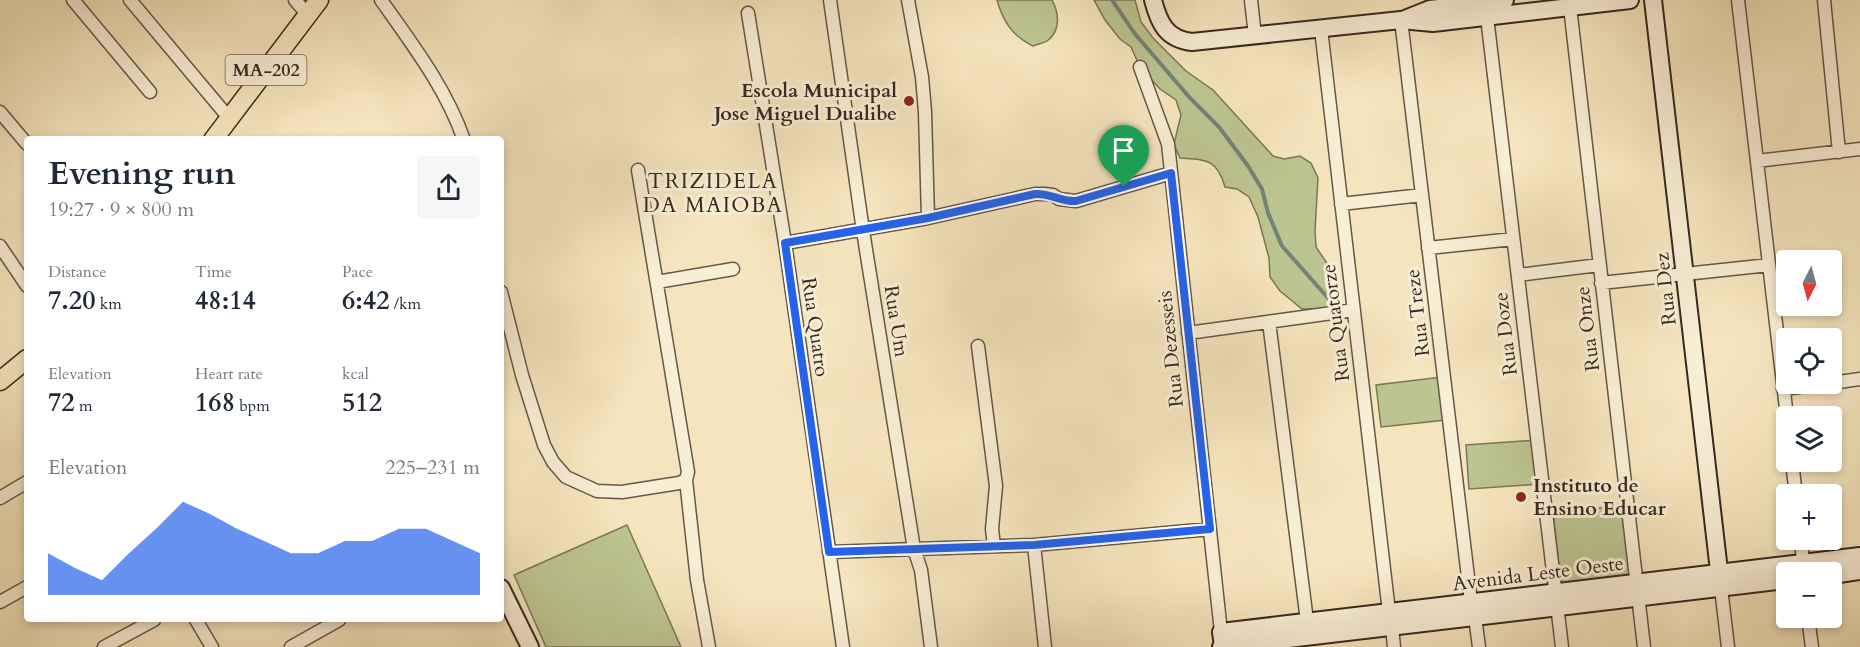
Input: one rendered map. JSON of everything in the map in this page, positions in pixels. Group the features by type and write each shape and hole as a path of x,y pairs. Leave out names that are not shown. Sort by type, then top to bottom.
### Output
{"main road":[{"name":"MA-202","path":"222,132 319,0"},
{"path":"0,381 24,361"}],"street":[{"path":"130,0 222,132"},
{"path":"295,0 308,15"},
{"path":"381,0 429,69 454,114 462,136"},
{"name":"Rua Um","path":"830,0 863,231 914,549 921,570 931,647"},
{"path":"908,0 926,112 928,218"},
{"path":"1153,0 1164,27 1171,36 1176,40 1192,42 1401,20 1433,23 1630,0"},
{"path":"1251,0 1255,36"},
{"path":"1401,20 1430,9 1505,0"},
{"name":"Rua Dez","path":"1653,0 1728,647"},
{"path":"1738,0 1776,328"},
{"path":"1824,0 1839,152"},
{"path":"75,1 150,92"},
{"name":"Rua Onze","path":"1570,7 1644,647"},
{"name":"Rua Quatro","path":"748,13 785,243 843,647"},
{"name":"Rua Doze","path":"1487,17 1562,647"},
{"name":"Rua Treze","path":"1401,20 1479,647"},
{"name":"Rua Quatorze","path":"1320,29 1394,647"},
{"name":"Rua Dezesseis","path":"1140,67 1168,144 1222,643"},
{"path":"0,112 24,140"},
{"path":"1757,161 1860,149"},
{"path":"638,170 688,472 686,480 697,580 709,647"},
{"path":"785,243 863,231 1035,194 1076,201 1171,173"},
{"path":"1341,204 1422,195"},
{"path":"1428,248 1513,239"},
{"path":"0,246 24,281"},
{"path":"1518,274 1599,265"},
{"path":"1601,283 1769,265"},
{"path":"657,282 733,269"},
{"path":"1188,333 1354,310"},
{"path":"504,314 544,445 553,462 566,477 597,490 622,492 686,480"},
{"path":"1269,322 1308,635"},
{"path":"978,346 996,486 992,529 993,546"},
{"path":"1842,382 1860,379"},
{"path":"0,498 24,484"},
{"path":"829,552 1034,545 1210,529"},
{"path":"1034,545 1045,647"},
{"path":"1802,550 1803,562"},
{"name":"Avenida Leste Oeste","path":"1803,562 1860,556"},
{"name":"Avenida Leste Oeste","path":"1222,643 1308,635 1390,619 1719,580 1776,568"},
{"path":"1842,574 1860,571"},
{"name":"Avenida Leste Oeste","path":"1719,580 1776,580"},
{"path":"0,602 24,589"},
{"path":"504,594 530,647"},
{"path":"104,647 150,622"},
{"path":"197,622 212,647"},
{"path":"291,647 335,622"},
{"path":"1809,628 1812,647"}],"green space":[{"path":"997,0 1052,0 1056,10 1057,27 1052,37 1033,46 1019,38 1002,15"},
{"path":"1094,0 1135,0 1141,22 1153,38 1186,71 1213,90 1273,156 1284,159 1300,156 1311,163 1318,178 1316,247 1335,275 1340,291 1337,309 1302,309 1280,291 1270,277 1269,258 1258,217 1249,197 1237,189 1225,187 1218,171 1210,163 1197,159 1180,158 1174,144 1181,115 1176,100 1160,89 1140,67 1131,47 1120,39 1105,20"},
{"path":"1442,377 1446,420 1381,427 1376,385"},
{"path":"1537,440 1540,484 1469,489 1466,445"},
{"path":"1623,506 1631,576 1561,585 1553,512"},
{"path":"627,525 681,647 546,647 514,575"}],"waterway":[{"path":"1112,0 1135,34 1190,98 1219,127 1248,166 1262,189 1268,213 1282,246 1328,298"}],"place":[{"name":"Escola Municipal Jose Miguel Dualibe","path":"909,101"},
{"name":"Instituto de Ensino Educar","path":"1521,497"}],"district":[{"name":"TRIZIDELA DA MAIOBA","path":"713,193"}],"route":[{"path":"1171,173 1210,529 1034,545 829,552 785,243 863,231 1035,194 1053,195 1059,199 1076,201 1124,187 1171,173"}]}
